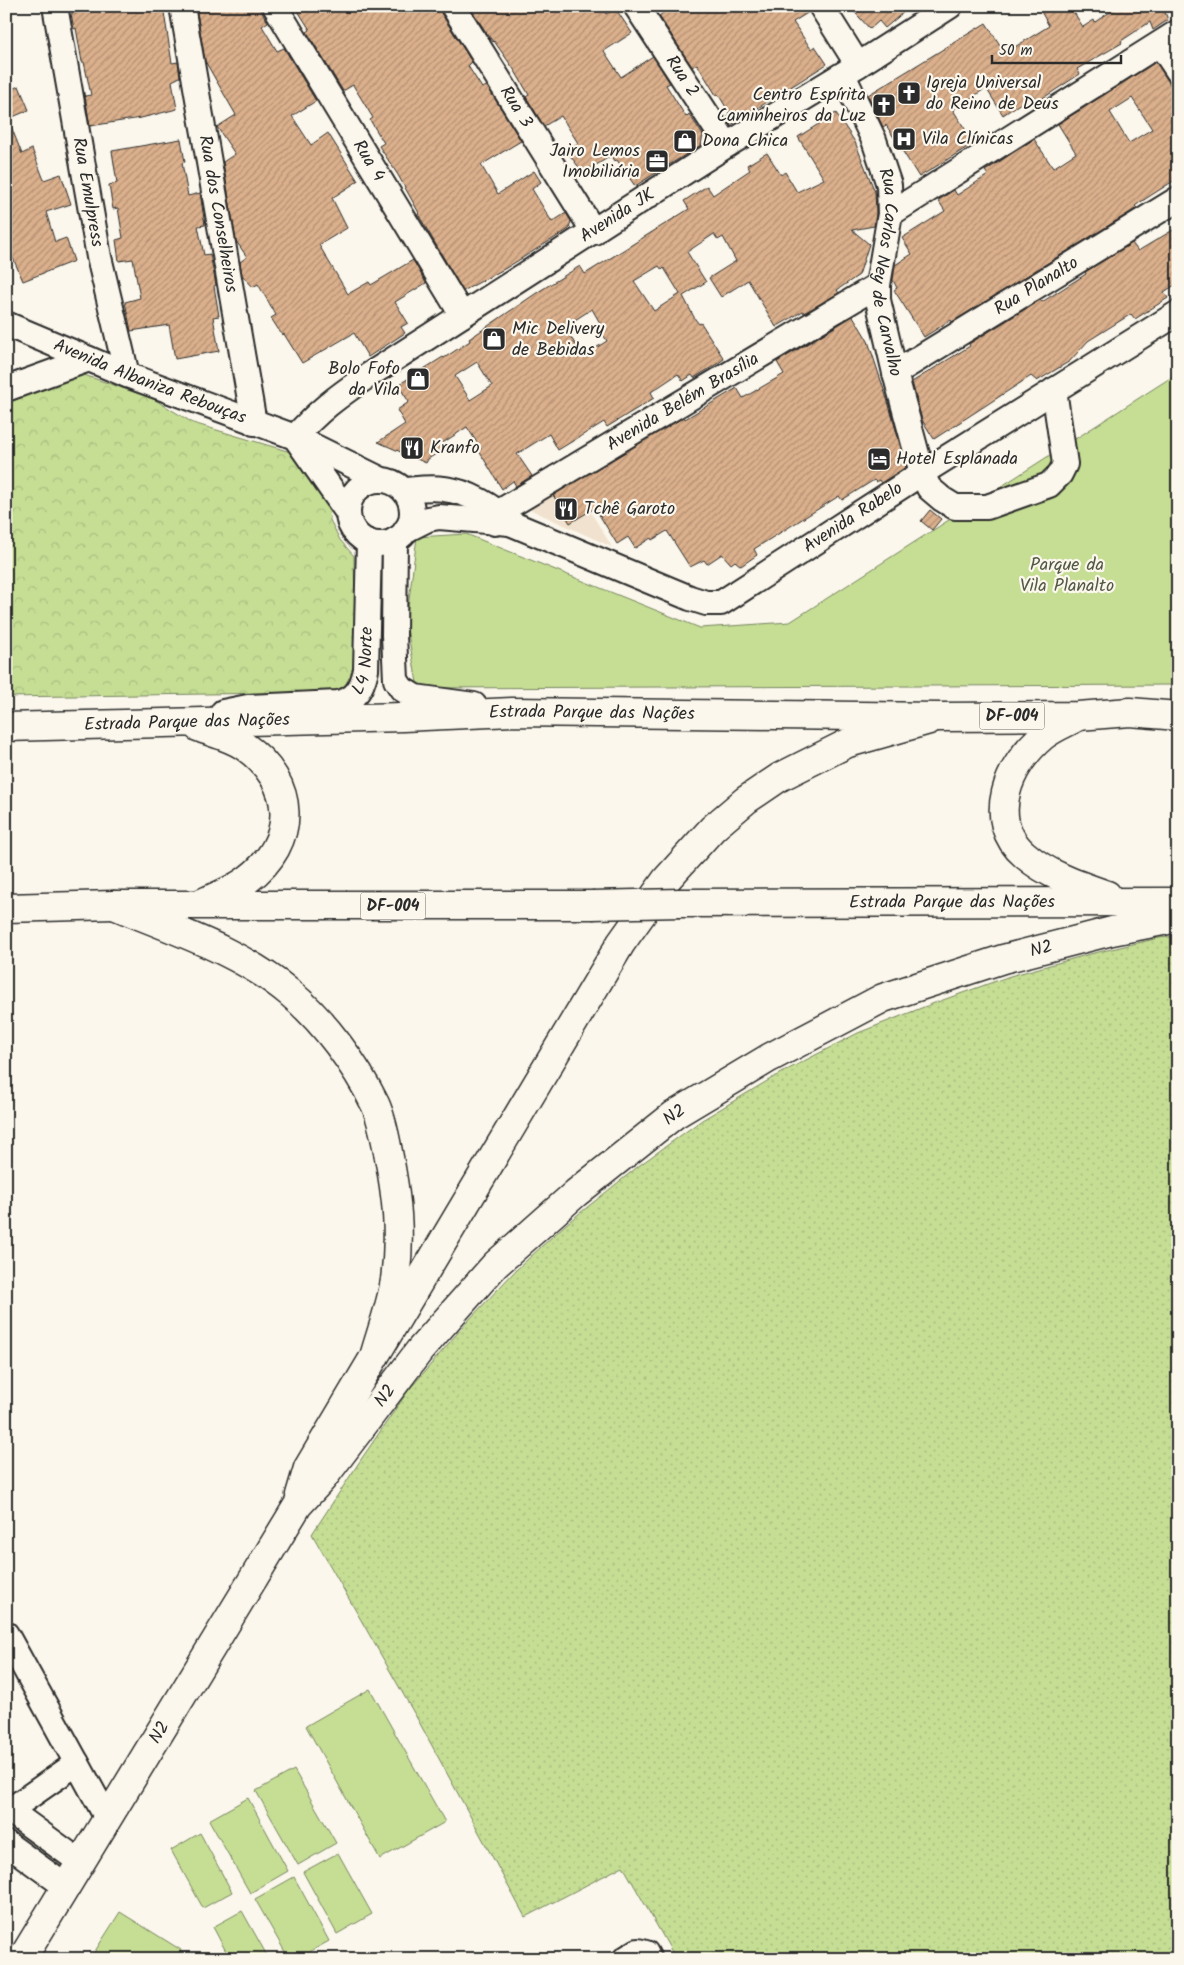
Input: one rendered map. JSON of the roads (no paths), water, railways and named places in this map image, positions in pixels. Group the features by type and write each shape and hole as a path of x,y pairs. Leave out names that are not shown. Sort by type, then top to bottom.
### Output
{"main road":[{"name":"Estrada Parque das Nações","path":"6,727 403,717 512,712 940,717 1078,716 1130,712 1178,716"},
{"path":"1078,716 1044,735 1019,762 1005,790 1004,818 1012,841 1023,854 1036,864 1069,882 1126,902"},
{"name":"N2","path":"298,1505 308,1468 621,943 666,880 713,828 746,800 780,777 848,743 940,717"},
{"path":"188,722 233,740 257,756 278,782 283,795 285,813 284,830 278,846 258,871 246,881 195,906"},
{"name":"Estrada Parque das Nações","path":"6,908 114,905 1178,902"},
{"path":"114,905 231,956 290,993 326,1030 344,1053 367,1091 375,1105 383,1128 395,1186 399,1228 395,1282 374,1357"},
{"name":"N2","path":"22,1959 298,1505 324,1478 420,1350 495,1265 576,1193 674,1115 770,1058 883,998 1003,960 1112,931 1178,918"}],"street":[{"name":"Rua Emulpress","path":"55,6 99,257 127,376"},
{"name":"Rua dos Conselheiros","path":"182,6 254,423"},
{"name":"Rua 4","path":"275,6 462,315"},
{"name":"Rua 3","path":"453,6 594,232"},
{"name":"Rua 2","path":"636,6 727,145"},
{"name":"Rua Carlos Ney de Carvalho","path":"821,6 850,70 879,152 888,184 890,214 878,286 880,310 922,473 929,488 942,500 954,507 987,507 1049,485 1060,474 1065,464 1054,390"},
{"name":"Avenida JK","path":"295,437 314,415 332,400 727,145 950,6"},
{"path":"890,214 1169,38 1178,71"},
{"name":"Rua Planalto","path":"895,373 1178,200"},
{"name":"Avenida Belém Brasília","path":"501,519 878,286"},
{"name":"Avenida Rabelo","path":"501,519 690,598 706,603 721,603 922,473 1178,313"},
{"name":"Avenida Albaniza Rebouças","path":"6,324 127,376 295,437"},
{"path":"6,389 89,359"},
{"path":"295,437 380,479 396,483 404,490 412,510 410,524 401,535"},
{"path":"295,437 348,513"},
{"path":"380,479 368,482 357,489 350,500 349,520 356,534 368,542 382,544 428,519 439,517 501,519"},
{"path":"404,490 445,489 481,501 501,519"},
{"name":"L4 Norte","path":"401,535 395,673 402,689 410,696 421,699 512,712"},
{"name":"L4 Norte","path":"188,722 248,707 338,703 355,696 362,684 366,670 368,542"},
{"path":"6,1634 106,1818"},
{"path":"77,1763 8,1809 80,1862"},
{"path":"6,1843 65,1886"},
{"path":"625,1959 638,1951 646,1953 649,1959"}],"place":[{"name":"Igreja Universal do Reino de Deus","path":"909,93"},
{"name":"Centro Espírita Caminheiros da Luz","path":"884,105"},
{"name":"Vila Clínicas","path":"904,139"},
{"name":"Dona Chica","path":"685,141"},
{"name":"Jairo Lemos Imobiliária","path":"657,161"},
{"name":"Mic Delivery de Bebidas","path":"494,339"},
{"name":"Bolo Fofo da Vila","path":"418,379"},
{"name":"Kranfo","path":"412,448"},
{"name":"Hotel Esplanada","path":"879,459"},
{"name":"Tchê Garoto","path":"566,509"}],"park label":[{"name":"Parque da Vila Planalto","path":"1067,575"}]}
